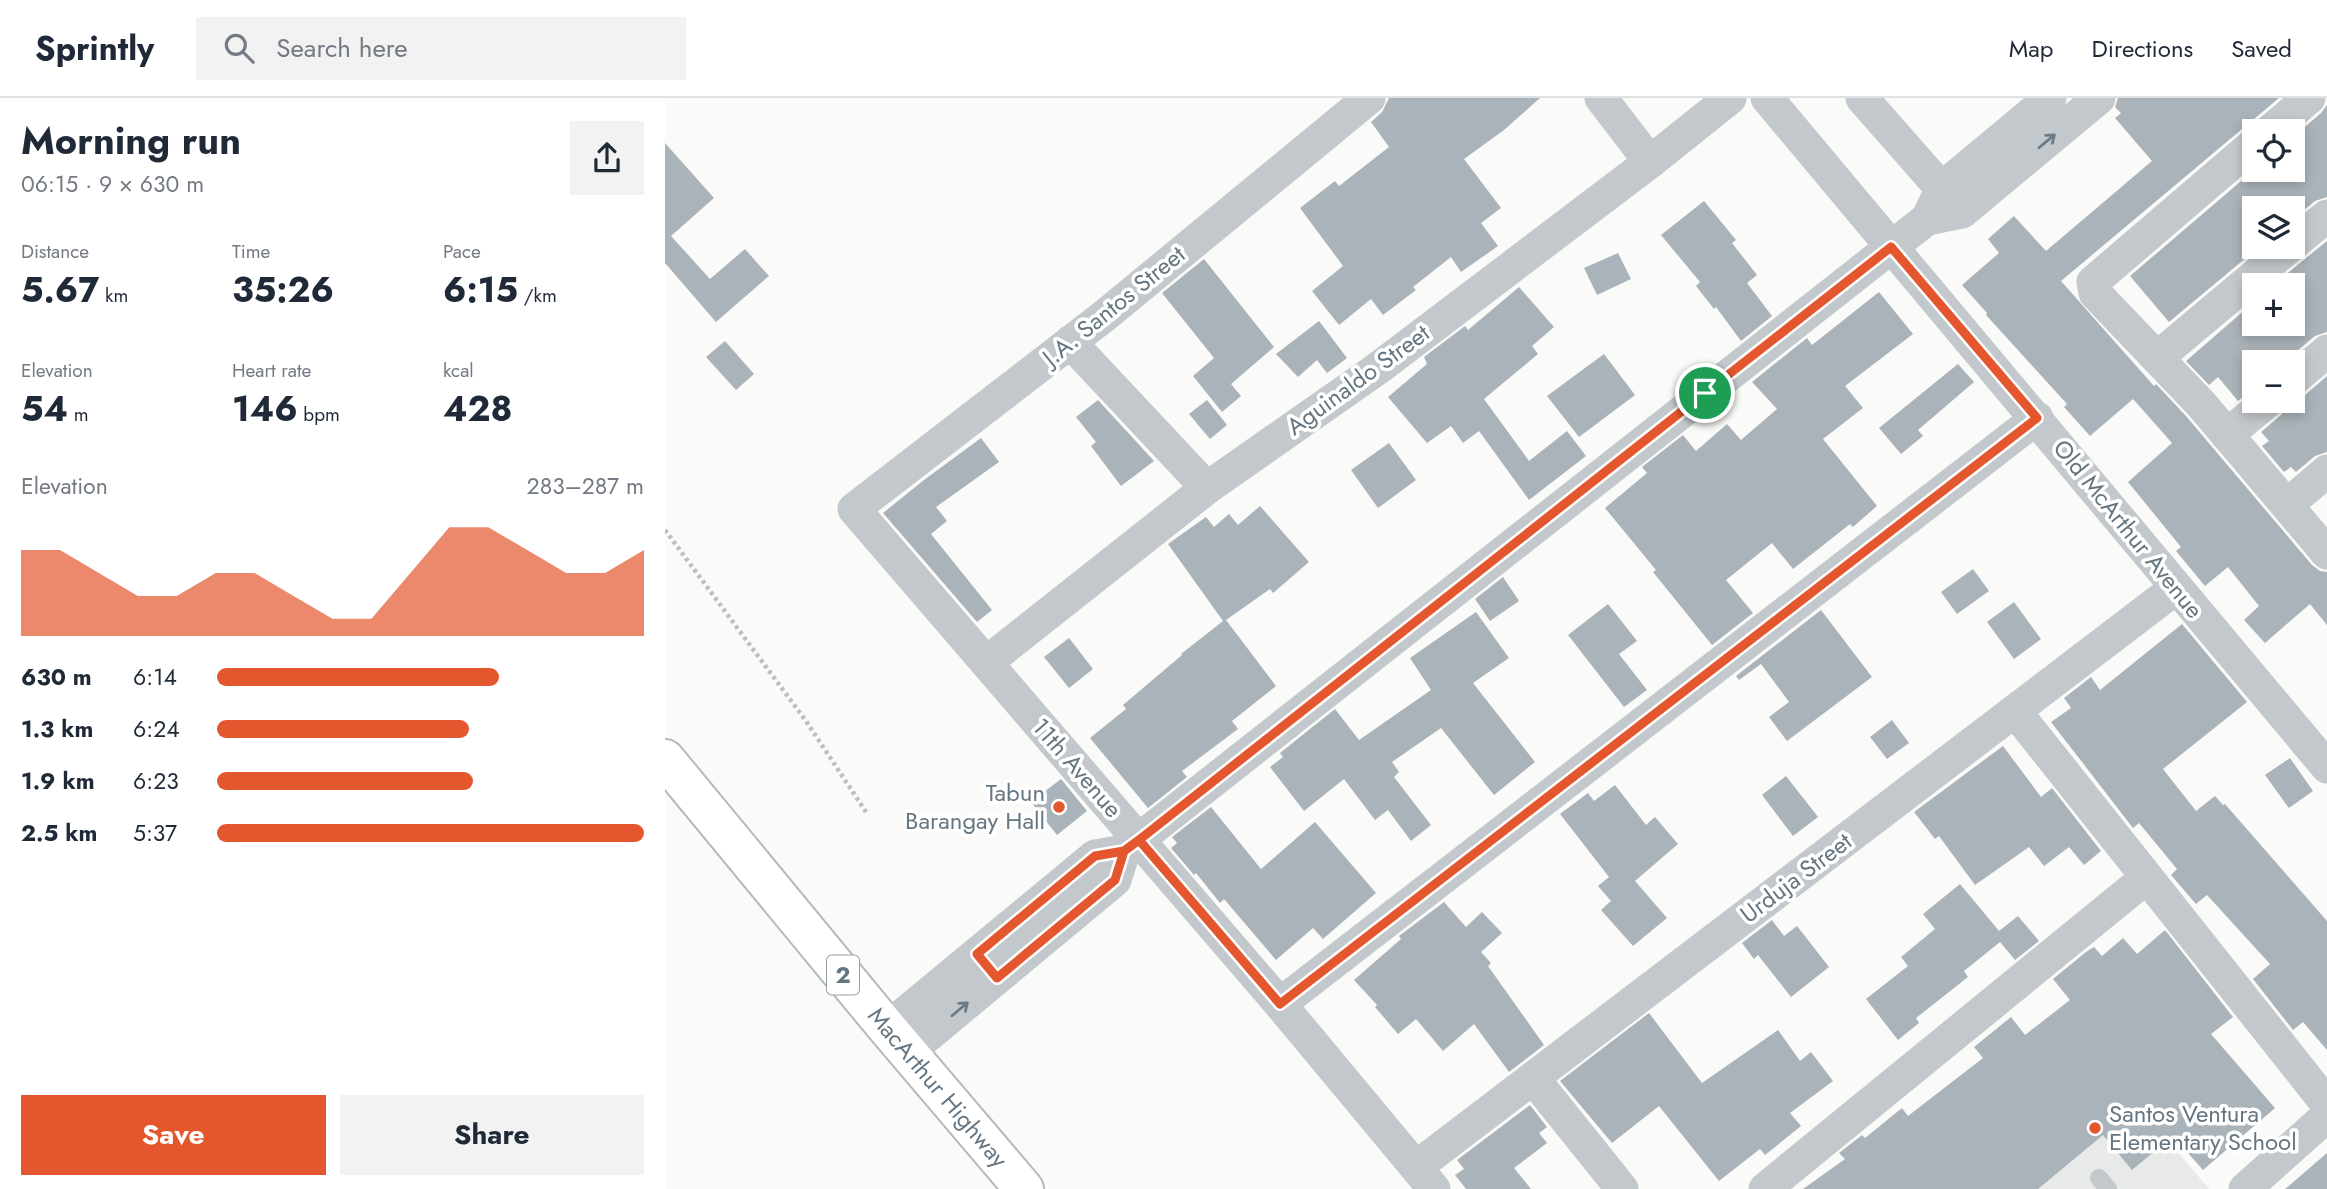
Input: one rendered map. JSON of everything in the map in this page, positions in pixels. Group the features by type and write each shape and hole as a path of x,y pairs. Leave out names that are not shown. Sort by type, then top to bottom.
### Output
{"highway":[{"name":"MacArthur Highway","path":"665,759 897,1041 1024,1189"}],"street":[{"name":"J.A. Santos Street","path":"854,509 1070,342 1370,98"},
{"path":"1601,98 1650,162"},
{"name":"Aguinaldo Street","path":"987,662 1207,488 1377,369 1730,98"},
{"name":"Old McArthur Avenue","path":"1767,98 2327,766"},
{"path":"1862,98 1952,200"},
{"path":"1952,200 2050,98"},
{"path":"897,1041 1062,904 1095,856 1132,845 1927,219 2099,98"},
{"path":"2284,119 2309,98"},
{"path":"2242,154 2093,282 2095,293 2158,357 2327,553"},
{"path":"2305,234 2327,216"},
{"path":"2158,357 2274,259"},
{"path":"1070,342 1207,488"},
{"path":"2305,370 2327,351"},
{"path":"2227,435 2254,413"},
{"path":"1280,1004 2037,418"},
{"path":"2287,505 2327,471"},
{"name":"11th Avenue","path":"854,509 987,662 1132,845 1280,1004 1425,1178"},
{"name":"Urduja Street","path":"1425,1178 1533,1079 2176,589"},
{"path":"2015,711 2327,1104"},
{"path":"1765,1189 2146,878"},
{"path":"1533,1079 1622,1189"},
{"path":"2245,1189 2327,1115"}],"path":[{"path":"665,530 806,721 866,812"}],"shaded area":[{"name":"Santos Ventura Elementary School","path":"2105,1066 2209,1189 1963,1189"}],"building":[{"path":"1389,98 1540,98 1504,130 1464,159 1501,208 1481,223 1498,246 1461,272 1451,257 1413,287 1416,290 1383,315 1371,299 1339,325 1312,291 1343,266 1300,208 1335,181 1339,186 1389,147 1371,122 1382,112"},
{"path":"2118,98 2279,98 2254,119 2242,119 2242,129 2061,281 2154,386 2156,384 2186,416 2312,565 2327,572 2327,625 2310,604 2265,643 2244,620 2259,606 2228,567 2205,586 2176,551 2181,547 2128,482 2172,443 2133,399 2090,436 2064,407 2067,404 1962,285 1999,253 1988,239 2014,216 2046,251 2152,161 2115,118 2121,113 2115,107"},
{"path":"2327,105 2327,197 2315,201 2305,209 2305,196 2242,196 2242,259 2245,259 2169,322 2130,276 2242,180 2305,182 2305,127"},
{"path":"665,143 714,198 671,236 710,279 745,249 769,276 716,322 665,263"},
{"path":"1704,201 1736,240 1732,243 1757,275 1747,283 1772,316 1741,341 1716,307 1714,309 1696,286 1700,282 1661,235"},
{"path":"2327,241 2327,332 2315,336 2298,350 2242,350 2242,398 2238,401 2218,377 2209,385 2186,361 2242,312 2242,336 2305,336 2305,273 2288,273"},
{"path":"1618,253 1631,279 1597,295 1584,268"},
{"path":"1204,259 1274,347 1231,384 1241,396 1222,412 1193,376 1214,358 1162,293"},
{"path":"1519,287 1554,327 1532,346 1538,354 1484,399 1529,461 1567,431 1586,456 1529,500 1479,431 1463,443 1451,426 1427,443 1388,397 1427,364 1424,357 1465,326 1468,330"},
{"path":"1879,292 1913,334 1845,386 1863,408 1823,439 1877,506 1853,527 1850,524 1793,569 1772,543 1726,580 1753,613 1712,645 1605,508 1647,473 1642,467 1683,435 1696,451 1727,424 1741,440 1777,409 1752,382 1807,338 1812,345"},
{"path":"1319,321 1347,358 1327,373 1317,360 1298,377 1276,354"},
{"path":"725,341 754,374 736,390 706,357"},
{"path":"1604,354 1635,395 1579,437 1547,396"},
{"path":"1958,364 1974,382 1918,430 1923,436 1901,454 1879,428"},
{"path":"2327,376 2327,452 2315,456 2296,472 2291,467 2284,472 2262,446 2269,441 2261,432 2282,413 2305,413 2305,395"},
{"path":"1098,400 1154,461 1121,486 1091,446 1096,442 1076,417"},
{"path":"1207,400 1227,425 1210,439 1189,414"},
{"path":"981,438 999,462 936,507 947,521 931,534 992,610 977,622 883,513"},
{"path":"1389,443 1416,480 1378,508 1351,470"},
{"path":"1260,506 1309,562 1273,593 1270,589 1226,620 1276,686 1232,721 1238,729 1182,771 1187,777 1148,808 1090,738 1126,709 1123,705 1223,621 1168,544 1206,517 1214,527 1229,514 1238,525"},
{"path":"1973,569 1989,591 1957,614 1941,592"},
{"path":"1503,577 1519,601 1490,621 1475,599"},
{"path":"2014,602 2041,639 2014,659 1987,622"},
{"path":"1608,604 1637,641 1619,654 1647,690 1624,707 1568,635"},
{"path":"1821,610 1872,677 1787,741 1769,717 1789,702 1761,664 1739,680 1736,676"},
{"path":"1476,612 1509,658 1473,683 1535,762 1494,795 1441,728 1392,762 1399,772 1394,777 1431,825 1411,841 1388,810 1375,820 1344,779 1304,811 1270,767 1283,757 1280,753 1335,709 1359,740 1431,690 1410,658"},
{"path":"2182,624 2247,702 2163,769 2196,811 2215,796 2225,804 2327,921 2327,1050 2303,1022 2293,1030 2253,979 2270,964 2207,895 2196,904 2171,875 2177,869 2139,823 2133,828 2051,722 2071,708 2064,698 2091,677 2100,690"},
{"path":"1069,638 1093,669 1069,688 1044,657"},
{"path":"1892,720 1909,743 1887,759 1870,737"},
{"path":"2003,746 2041,797 2052,788 2101,851 2084,865 2069,847 2044,866 2029,847 1975,885 1939,836 1935,839 1914,812"},
{"path":"2290,758 2313,791 2289,808 2265,775"},
{"path":"1786,776 1818,817 1793,836 1762,795"},
{"name":"Tabun Barangay Hall","path":"1061,779 1087,811 1057,835 1031,802"},
{"path":"1615,785 1646,825 1655,817 1678,844 1635,881 1667,918 1633,946 1601,910 1611,901 1598,886 1609,877 1560,814 1588,793 1594,801"},
{"path":"1211,807 1261,869 1315,822 1376,893 1323,939 1313,928 1276,960 1224,899 1220,903 1171,848 1177,843 1172,837"},
{"path":"1960,884 1999,931 2018,916 2039,941 2015,960 2000,942 1964,971 1968,977 1916,1018 1919,1023 1898,1040 1866,999 1908,966 1901,957 1935,929 1923,914"},
{"path":"1444,902 1466,927 1482,912 1502,933 1481,952 1491,963 1488,966 1544,1045 1509,1072 1474,1024 1443,1051 1416,1019 1398,1034 1354,980 1401,939 1399,936"},
{"path":"1772,920 1784,936 1797,926 1829,967 1791,997 1758,955 1754,959 1742,943"},
{"path":"2165,930 2233,1017 2211,1034 2275,1108 2203,1170 2173,1136 2132,1170 2103,1135 2038,1189 1803,1189 1845,1159 1839,1153 1862,1135 1865,1138 1902,1108 1908,1116 1983,1058 1974,1047 2011,1017 2025,1035 2070,1000 2053,979 2086,952 2094,947 2102,956 2123,938 2137,954"},
{"path":"1649,1013 1702,1083 1778,1030 1800,1061 1811,1052 1833,1081 1790,1113 1801,1126 1765,1155 1760,1149 1719,1181 1659,1106 1612,1143 1560,1081"},
{"path":"1530,1105 1547,1127 1539,1133 1547,1143 1514,1168 1531,1189 1466,1189 1455,1175 1464,1169 1457,1160"},
{"path":"2327,1153 2327,1189 2285,1189"}],"place":[{"name":"Tabun Barangay Hall","path":"1059,807"},
{"name":"Santos Ventura Elementary School","path":"2095,1128"}],"route":[{"path":"1705,393 1139,840 1124,851 1095,856 977,954 997,978 1115,880 1124,851 1139,840 1280,1004 2037,418 1891,247 1705,393"}]}
